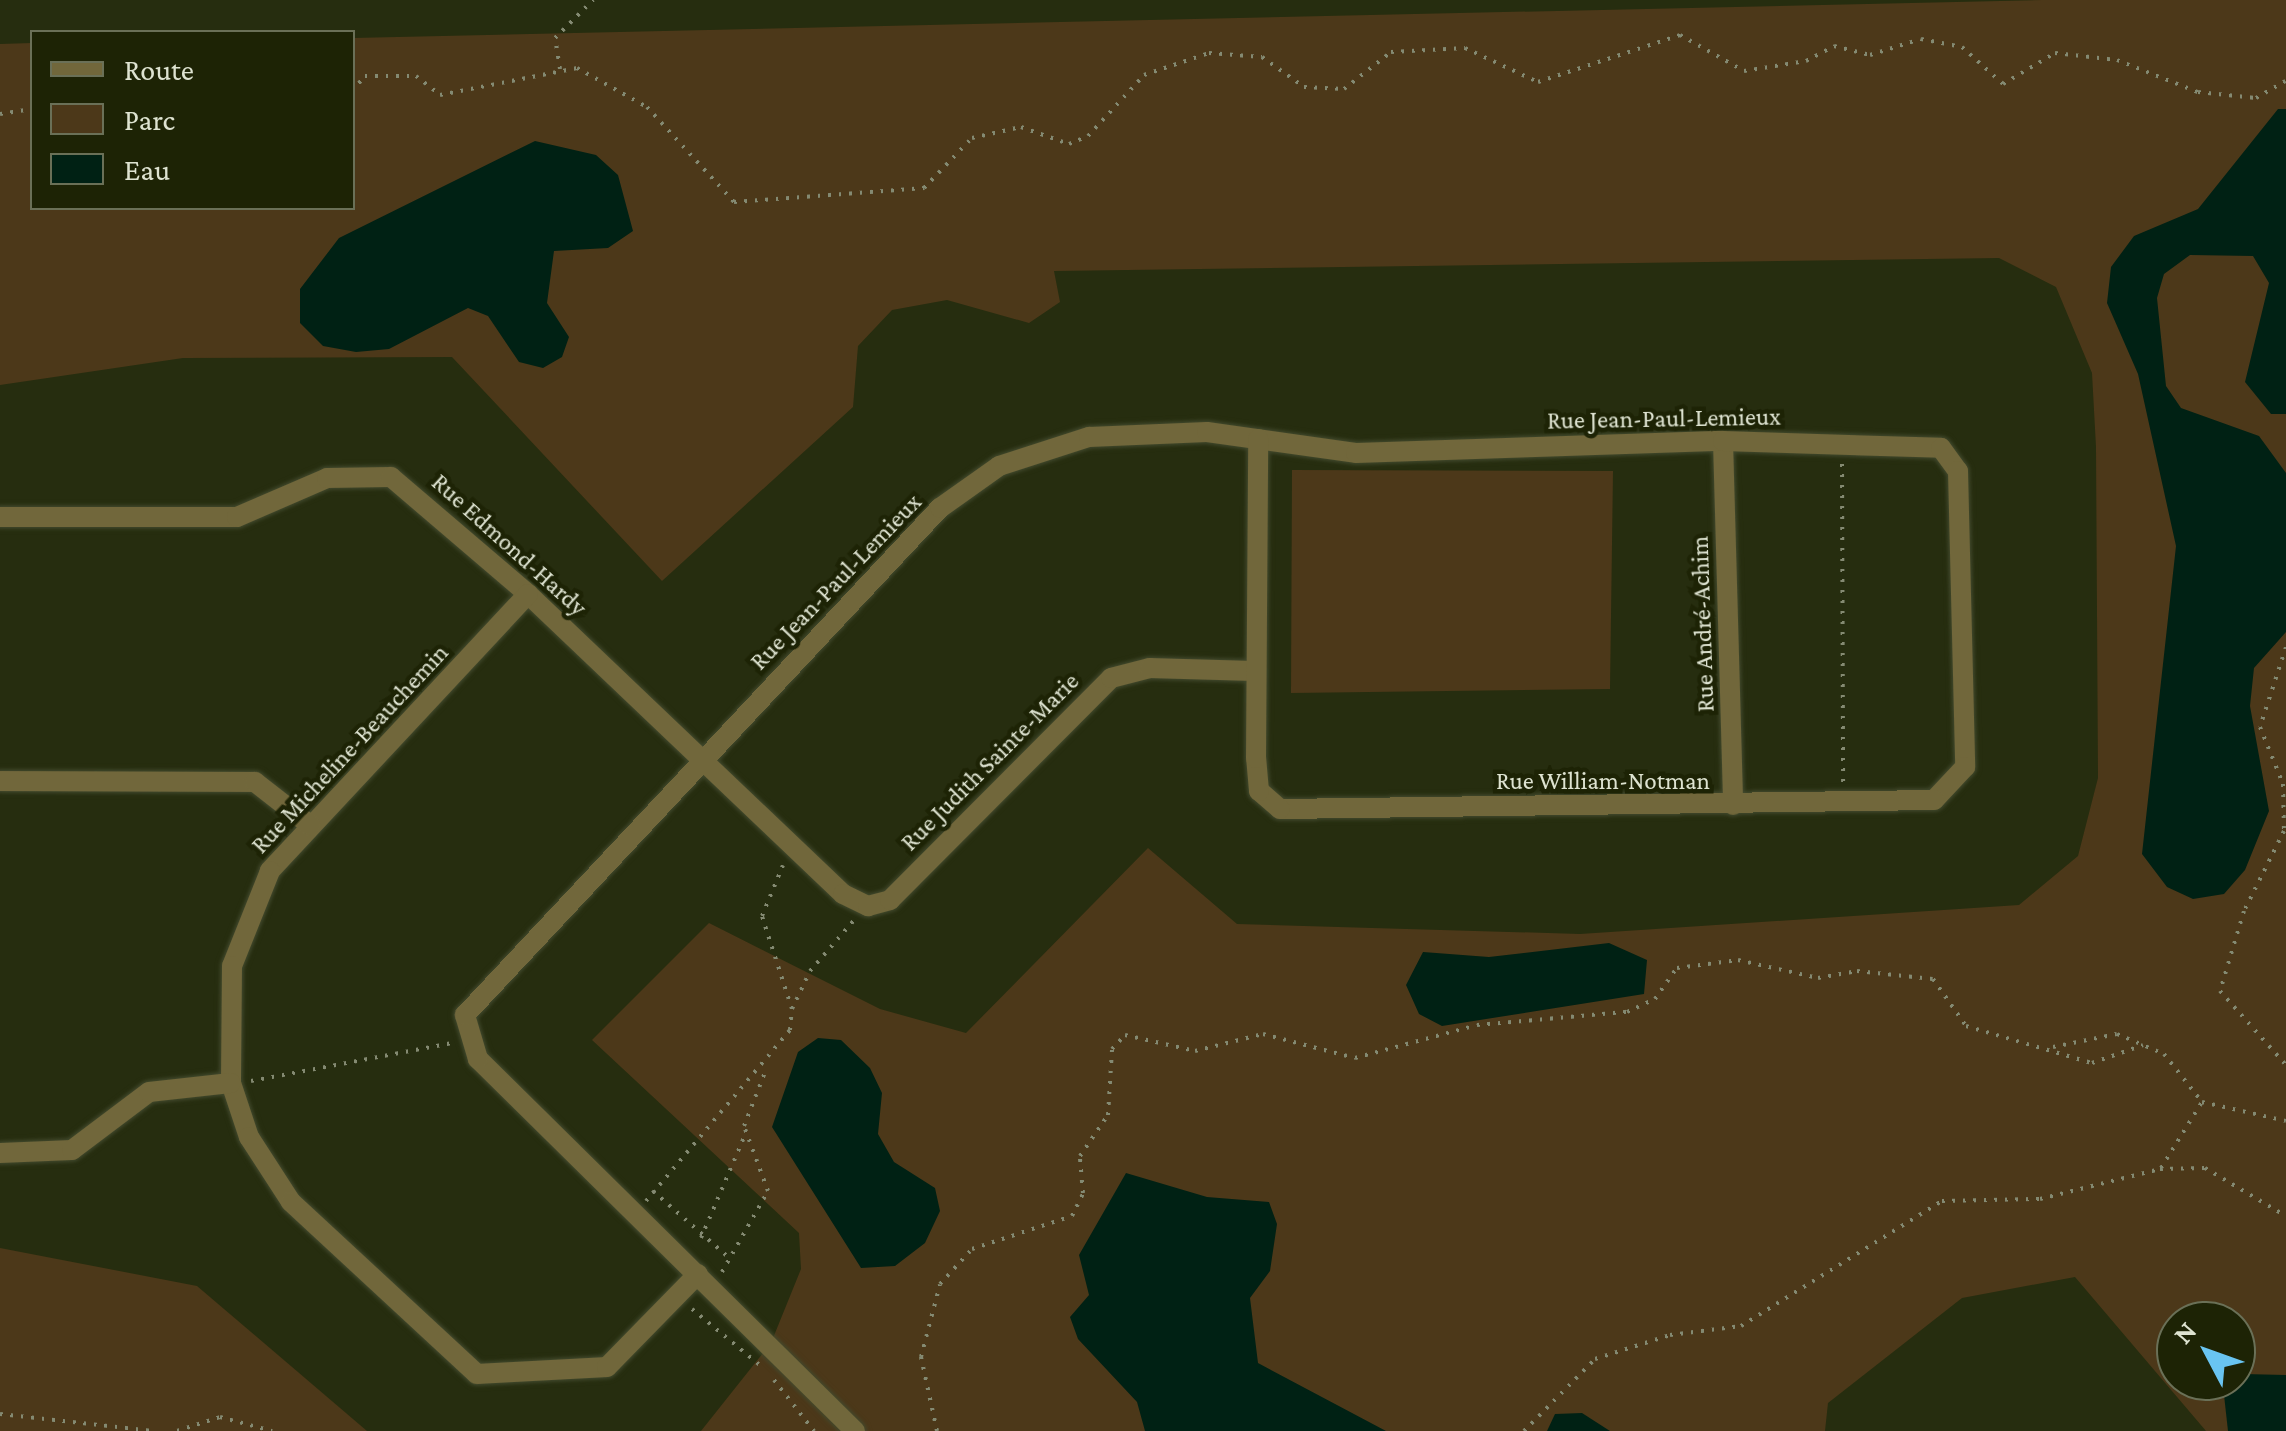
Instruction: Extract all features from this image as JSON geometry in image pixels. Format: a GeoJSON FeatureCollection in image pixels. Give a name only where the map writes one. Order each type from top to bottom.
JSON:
{"type":"FeatureCollection","features":[{"type":"Feature","properties":{"kind":"street","name":"Rue Jean-Paul-Lemieux"},"geometry":{"type":"LineString","coordinates":[[466,1036],[476,994],[940,508],[999,466],[1089,437],[1258,439],[1356,453],[1723,442],[1842,441],[1941,448]]}},
{"type":"Feature","properties":{"kind":"street","name":"Rue William-Notman"},"geometry":{"type":"LineString","coordinates":[[1258,439],[1253,671],[1259,791],[1280,809],[1733,806],[1934,800],[1965,767],[1958,471],[1941,448]]}},
{"type":"Feature","properties":{"kind":"street","name":"Rue André-Achim"},"geometry":{"type":"LineString","coordinates":[[1723,442],[1733,806]]}},
{"type":"Feature","properties":{"kind":"street","name":"Rue Edmond-Hardy"},"geometry":{"type":"LineString","coordinates":[[0,517],[237,516],[326,478],[374,473],[421,496],[794,849],[859,904]]}},
{"type":"Feature","properties":{"kind":"street","name":"Rue Micheline-Beauchemin"},"geometry":{"type":"LineString","coordinates":[[528,594],[270,870],[232,966],[231,1083],[255,1150],[291,1202],[477,1374],[608,1367],[698,1274]]}},
{"type":"Feature","properties":{"kind":"street","name":"Rue Judith Sainte-Marie"},"geometry":{"type":"LineString","coordinates":[[859,904],[890,900],[1111,678],[1150,668],[1253,671]]}},
{"type":"Feature","properties":{"kind":"street"},"geometry":{"type":"LineString","coordinates":[[0,781],[255,782],[310,826]]}},
{"type":"Feature","properties":{"kind":"street"},"geometry":{"type":"LineString","coordinates":[[466,1036],[478,1059],[639,1211],[855,1431]]}},
{"type":"Feature","properties":{"kind":"street"},"geometry":{"type":"LineString","coordinates":[[0,1153],[72,1150],[148,1092],[231,1083]]}},
{"type":"Feature","properties":{"kind":"path"},"geometry":{"type":"LineString","coordinates":[[560,71],[555,38],[593,0]]}},
{"type":"Feature","properties":{"kind":"path"},"geometry":{"type":"LineString","coordinates":[[355,87],[365,76],[416,76],[440,95],[578,68],[646,107],[734,202],[924,188],[972,138],[1021,127],[1069,144],[1088,136],[1144,75],[1209,53],[1262,57],[1304,87],[1344,89],[1390,52],[1464,48],[1538,82],[1680,35],[1744,71],[1806,61],[1834,46],[1870,56],[1921,38],[1962,48],[2003,84],[2055,53],[2116,60],[2198,92],[2256,98],[2286,81]]}},
{"type":"Feature","properties":{"kind":"path"},"geometry":{"type":"LineString","coordinates":[[0,114],[30,109]]}},
{"type":"Feature","properties":{"kind":"path"},"geometry":{"type":"LineString","coordinates":[[1842,441],[1845,803]]}},
{"type":"Feature","properties":{"kind":"path"},"geometry":{"type":"LineString","coordinates":[[2286,647],[2260,727],[2284,784],[2284,831],[2244,911],[2220,991],[2286,1065]]}},
{"type":"Feature","properties":{"kind":"path"},"geometry":{"type":"LineString","coordinates":[[792,1009],[762,904],[794,849]]}},
{"type":"Feature","properties":{"kind":"path"},"geometry":{"type":"LineString","coordinates":[[700,1238],[745,1135],[792,1009],[859,904]]}},
{"type":"Feature","properties":{"kind":"path"},"geometry":{"type":"LineString","coordinates":[[936,1431],[921,1357],[940,1284],[972,1249],[1072,1216],[1083,1193],[1080,1156],[1108,1114],[1112,1049],[1125,1035],[1195,1051],[1242,1035],[1284,1036],[1355,1058],[1477,1025],[1627,1012],[1655,999],[1678,968],[1738,960],[1818,978],[1857,971],[1933,979],[1966,1026],[2092,1063],[2143,1046]]}},
{"type":"Feature","properties":{"kind":"path"},"geometry":{"type":"LineString","coordinates":[[2050,1048],[2104,1030],[2164,1054],[2202,1102],[2286,1121]]}},
{"type":"Feature","properties":{"kind":"path"},"geometry":{"type":"LineString","coordinates":[[231,1083],[466,1036]]}},
{"type":"Feature","properties":{"kind":"path"},"geometry":{"type":"LineString","coordinates":[[639,1211],[767,1068]]}},
{"type":"Feature","properties":{"kind":"path"},"geometry":{"type":"LineString","coordinates":[[2160,1169],[2202,1102]]}},
{"type":"Feature","properties":{"kind":"path"},"geometry":{"type":"LineString","coordinates":[[722,1273],[729,1257],[756,1224],[769,1185],[745,1135]]}},
{"type":"Feature","properties":{"kind":"path"},"geometry":{"type":"LineString","coordinates":[[1524,1431],[1595,1359],[1670,1334],[1742,1326],[1929,1206],[2054,1197],[2160,1169],[2205,1168],[2286,1216]]}},
{"type":"Feature","properties":{"kind":"path"},"geometry":{"type":"LineString","coordinates":[[653,1191],[700,1238],[729,1257]]}},
{"type":"Feature","properties":{"kind":"path"},"geometry":{"type":"LineString","coordinates":[[690,1304],[736,1354],[768,1372],[814,1431]]}},
{"type":"Feature","properties":{"kind":"path"},"geometry":{"type":"LineString","coordinates":[[0,1414],[154,1431]]}},
{"type":"Feature","properties":{"kind":"path"},"geometry":{"type":"LineString","coordinates":[[177,1431],[220,1416],[272,1431]]}},
{"type":"Feature","properties":{"kind":"green space"},"geometry":{"type":"Polygon","coordinates":[[[2042,0],[2286,0],[2286,1431],[2206,1431],[2180,1401],[2256,1401],[2256,1301],[2156,1301],[2156,1372],[2075,1277],[1962,1298],[1828,1403],[1825,1431],[701,1431],[771,1343],[801,1269],[799,1233],[592,1040],[709,923],[880,1009],[966,1033],[1148,848],[1237,924],[1580,934],[2019,905],[2078,856],[2098,778],[2096,447],[2092,373],[2056,287],[1999,258],[1054,271],[1060,302],[1029,323],[947,300],[892,310],[858,346],[853,407],[662,581],[452,357],[183,358],[0,385],[0,44],[30,43],[30,210],[355,210],[355,38],[2042,0]]]}},
{"type":"Feature","properties":{"kind":"green space"},"geometry":{"type":"Polygon","coordinates":[[[1292,470],[1613,471],[1610,689],[1291,693],[1292,470]]]}},
{"type":"Feature","properties":{"kind":"green space"},"geometry":{"type":"Polygon","coordinates":[[[0,1248],[197,1286],[367,1431],[0,1431],[0,1248]]]}},
{"type":"Feature","properties":{"kind":"water"},"geometry":{"type":"Polygon","coordinates":[[[2278,109],[2286,109],[2286,414],[2271,414],[2245,382],[2269,283],[2253,256],[2190,255],[2164,274],[2157,298],[2166,386],[2181,408],[2259,436],[2286,473],[2286,632],[2254,668],[2250,706],[2269,811],[2245,870],[2224,894],[2193,899],[2167,887],[2142,854],[2176,546],[2138,374],[2107,303],[2111,267],[2134,236],[2198,209],[2278,109]]]}},
{"type":"Feature","properties":{"kind":"water"},"geometry":{"type":"Polygon","coordinates":[[[535,141],[596,155],[618,175],[633,231],[608,248],[554,251],[547,303],[569,337],[562,357],[543,368],[519,362],[488,316],[468,308],[389,349],[356,352],[323,346],[300,323],[300,289],[339,238],[535,141]]]}},
{"type":"Feature","properties":{"kind":"water"},"geometry":{"type":"Polygon","coordinates":[[[1609,943],[1647,960],[1644,994],[1442,1026],[1419,1014],[1406,985],[1423,952],[1489,957],[1609,943]]]}},
{"type":"Feature","properties":{"kind":"water"},"geometry":{"type":"Polygon","coordinates":[[[818,1038],[841,1040],[870,1068],[882,1093],[878,1134],[894,1162],[935,1188],[940,1211],[925,1243],[895,1266],[861,1268],[772,1127],[798,1052],[818,1038]]]}},
{"type":"Feature","properties":{"kind":"water"},"geometry":{"type":"Polygon","coordinates":[[[1126,1173],[1207,1197],[1269,1202],[1277,1224],[1270,1271],[1250,1298],[1258,1363],[1386,1431],[1145,1431],[1137,1402],[1078,1339],[1070,1317],[1089,1295],[1079,1255],[1126,1173]]]}},
{"type":"Feature","properties":{"kind":"water"},"geometry":{"type":"Polygon","coordinates":[[[2256,1374],[2286,1375],[2286,1431],[2228,1431],[2225,1401],[2256,1401],[2256,1374]]]}},
{"type":"Feature","properties":{"kind":"water"},"geometry":{"type":"Polygon","coordinates":[[[1582,1413],[1610,1431],[1547,1431],[1555,1414],[1582,1413]]]}}]}
